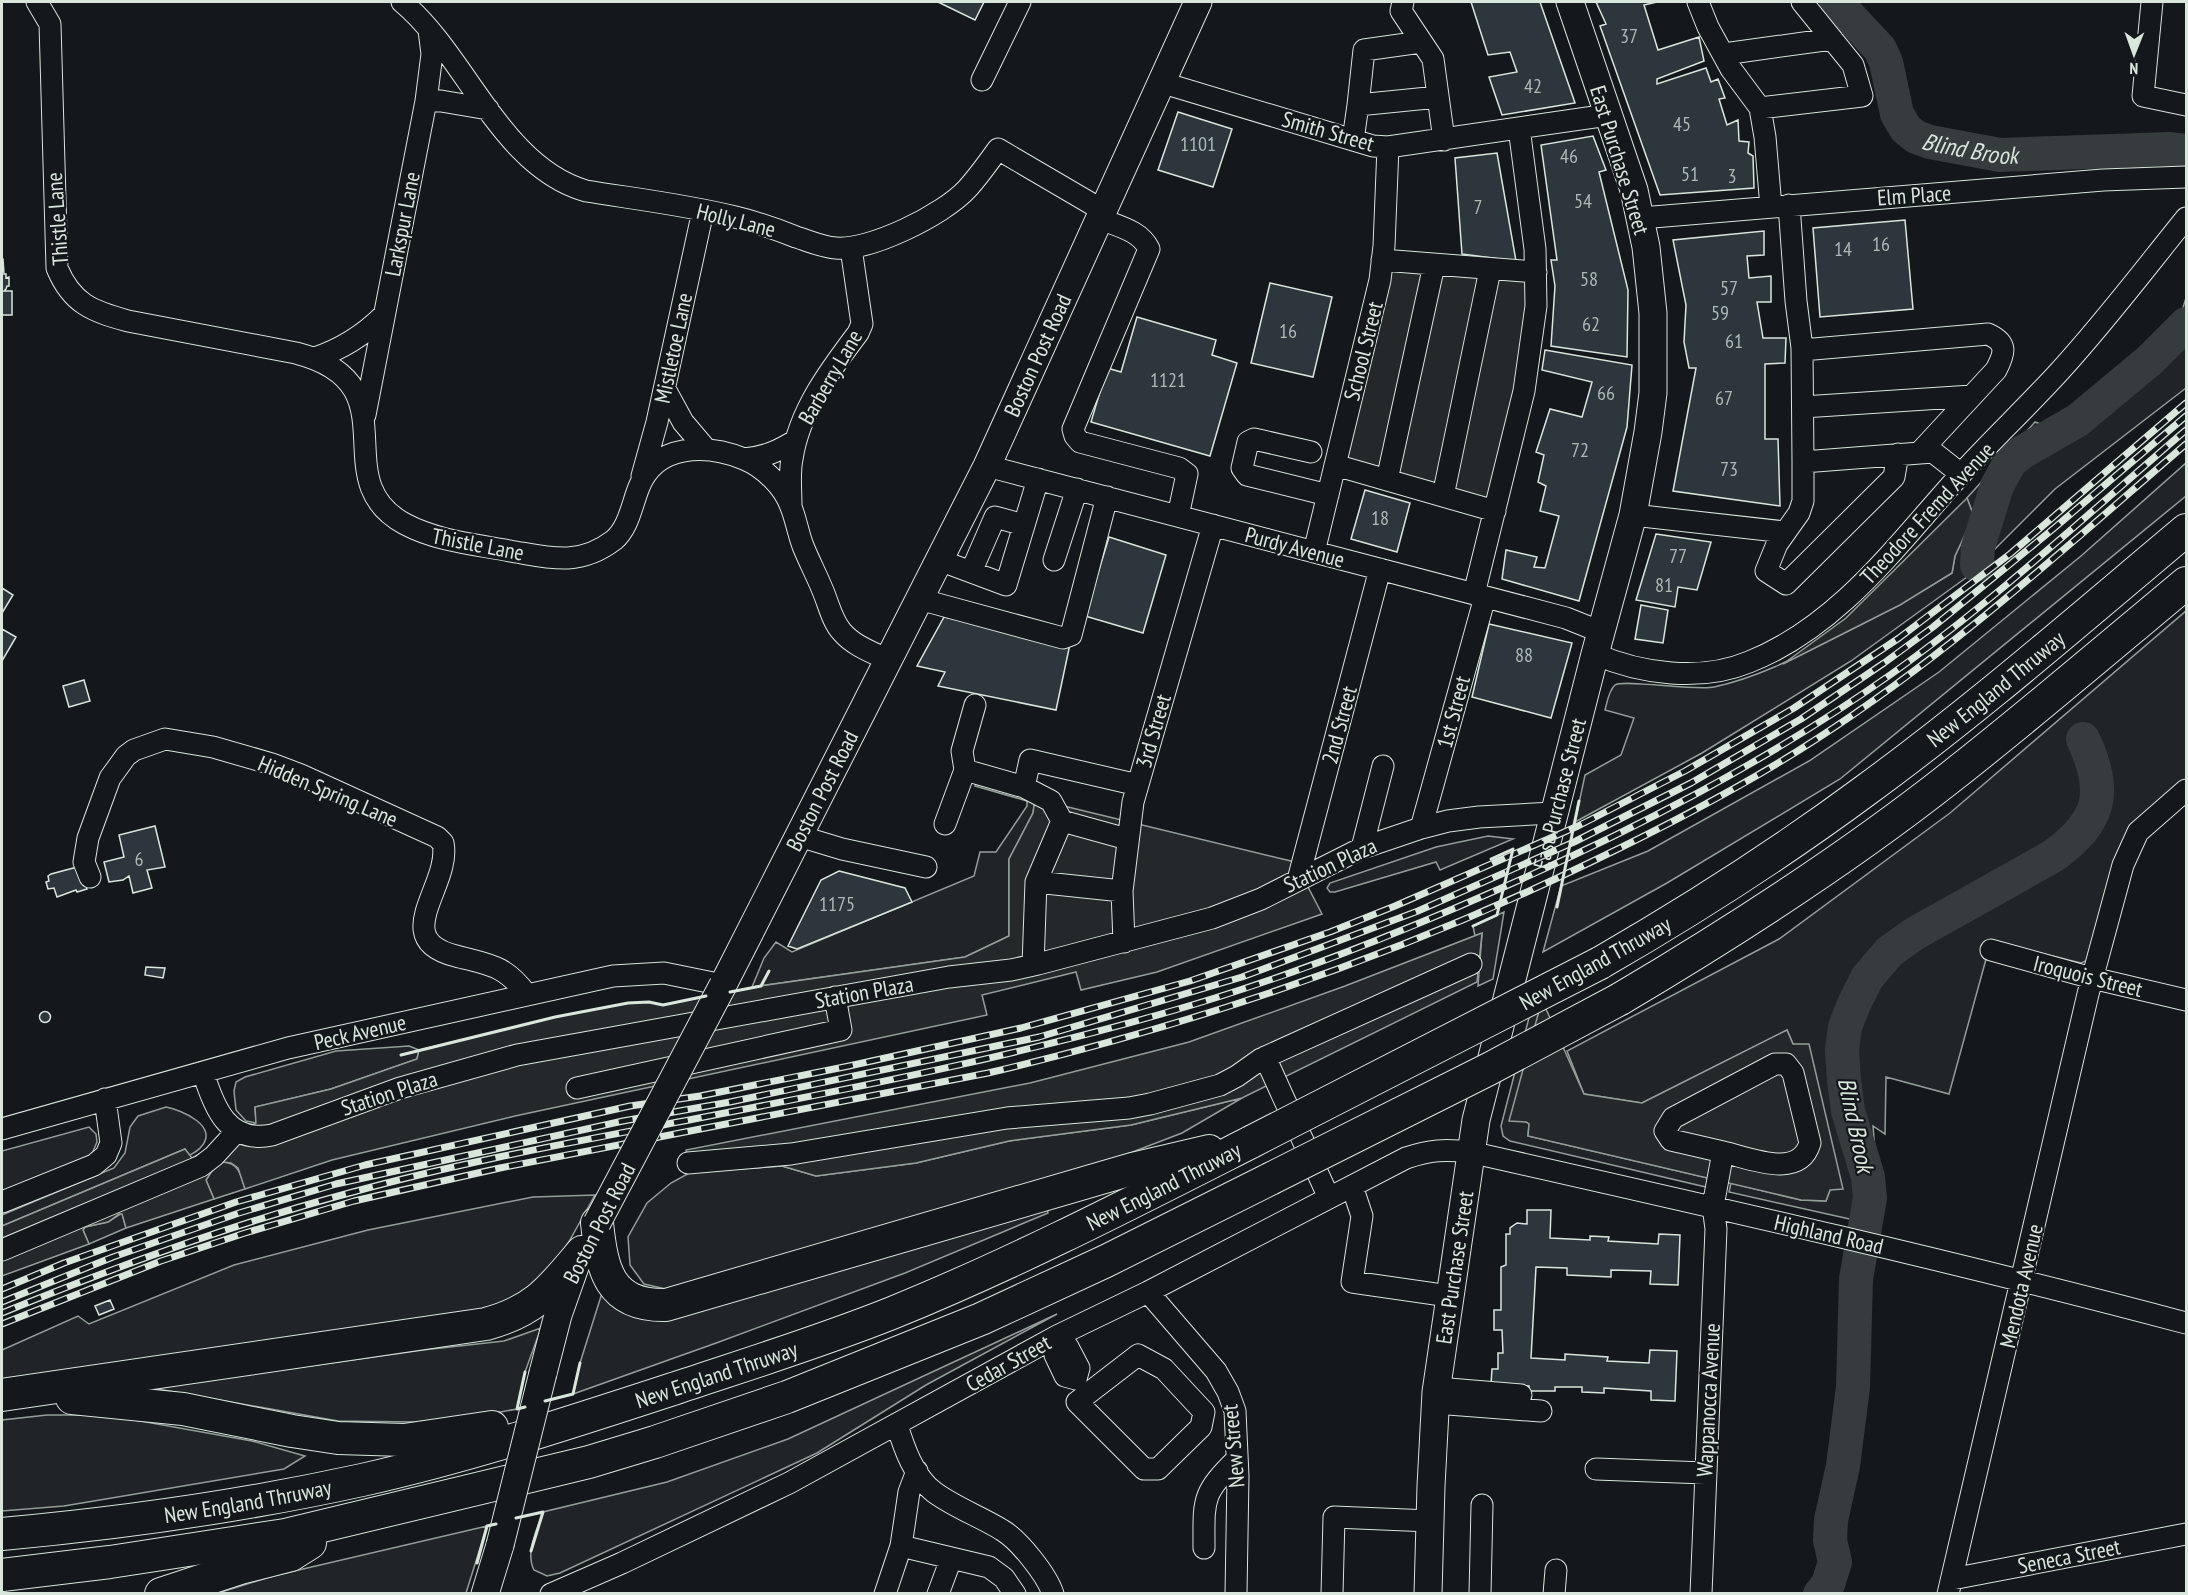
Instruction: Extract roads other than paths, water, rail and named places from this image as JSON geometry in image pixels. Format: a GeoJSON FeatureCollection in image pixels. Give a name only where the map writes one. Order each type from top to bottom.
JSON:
{"type":"FeatureCollection","features":[{"type":"Feature","properties":{"kind":"highway","name":"New England Thruway"},"geometry":{"type":"LineString","coordinates":[[2,1534],[162,1516],[281,1497],[408,1469],[582,1419],[831,1337],[1023,1255],[1251,1142],[1600,963],[1753,870],[1867,789],[1978,702],[2187,530]]}},
{"type":"Feature","properties":{"kind":"highway","name":"New England Thruway"},"geometry":{"type":"LineString","coordinates":[[2,1575],[180,1552],[285,1535],[589,1462],[787,1397],[981,1319],[1106,1261],[1270,1179],[1489,1069],[1620,999],[1781,900],[1895,819],[1951,777],[2187,583]]}},
{"type":"Feature","properties":{"kind":"highway"},"geometry":{"type":"LineString","coordinates":[[597,1223],[602,1260],[611,1282],[628,1298],[639,1303],[666,1305],[1132,1169],[1251,1142]]}},
{"type":"Feature","properties":{"kind":"highway"},"geometry":{"type":"LineString","coordinates":[[2,1395],[486,1324],[522,1312],[540,1299],[582,1252]]}},
{"type":"Feature","properties":{"kind":"highway"},"geometry":{"type":"LineString","coordinates":[[2,1405],[68,1398],[147,1404],[183,1408],[316,1435],[383,1440],[582,1419]]}},
{"type":"Feature","properties":{"kind":"highway"},"geometry":{"type":"LineString","coordinates":[[161,1593],[240,1568],[291,1555],[341,1523]]}},
{"type":"Feature","properties":{"kind":"main road","name":"Boston Post Road"},"geometry":{"type":"LineString","coordinates":[[485,1593],[500,1545],[568,1283],[597,1223],[723,985],[987,466],[1197,2]]}},
{"type":"Feature","properties":{"kind":"main road","name":"East Purchase Street"},"geometry":{"type":"LineString","coordinates":[[1428,1593],[1436,1395],[1470,1152],[1484,1083],[1553,813],[1634,515],[1653,393],[1651,280],[1641,218],[1570,2]]}},
{"type":"Feature","properties":{"kind":"street","name":"Thistle Lane"},"geometry":{"type":"LineString","coordinates":[[37,2],[50,24],[57,268],[75,298],[107,315],[128,321],[315,358],[333,367],[347,379],[358,397],[364,419],[369,486],[377,500],[387,512],[402,523],[440,538],[549,557],[567,558],[584,555],[614,539],[623,529],[640,484],[659,460],[672,454],[705,448],[744,459],[760,468],[771,478],[791,505],[796,528],[824,592],[831,615],[840,630],[850,641],[888,660]]}},
{"type":"Feature","properties":{"kind":"street"},"geometry":{"type":"LineString","coordinates":[[50,24],[56,2]]}},
{"type":"Feature","properties":{"kind":"street","name":"Holly Lane"},"geometry":{"type":"LineString","coordinates":[[402,2],[429,29],[488,109],[539,167],[568,186],[754,221],[818,244],[834,248],[851,248],[875,242],[916,224],[951,204],[967,190],[998,149],[1100,214]]}},
{"type":"Feature","properties":{"kind":"street"},"geometry":{"type":"LineString","coordinates":[[982,81],[1020,2]]}},
{"type":"Feature","properties":{"kind":"street"},"geometry":{"type":"LineString","coordinates":[[1403,2],[1401,11],[1433,59],[1444,140]]}},
{"type":"Feature","properties":{"kind":"street"},"geometry":{"type":"LineString","coordinates":[[1698,2],[1708,27],[1760,108],[1780,206],[1802,350],[1803,501],[1799,513],[1777,544],[1766,571],[1786,584],[1894,477],[1898,454]]}},
{"type":"Feature","properties":{"kind":"street"},"geometry":{"type":"LineString","coordinates":[[1760,108],[1862,96],[1853,65],[1802,2]]}},
{"type":"Feature","properties":{"kind":"street"},"geometry":{"type":"LineString","coordinates":[[2152,2],[2143,96],[2187,105]]}},
{"type":"Feature","properties":{"kind":"street","name":"Larkspur Lane"},"geometry":{"type":"LineString","coordinates":[[364,419],[426,101],[432,54],[429,29]]}},
{"type":"Feature","properties":{"kind":"street"},"geometry":{"type":"LineString","coordinates":[[1724,54],[1832,39]]}},
{"type":"Feature","properties":{"kind":"street"},"geometry":{"type":"LineString","coordinates":[[1353,140],[1364,50],[1421,42]]}},
{"type":"Feature","properties":{"kind":"street","name":"Smith Street"},"geometry":{"type":"LineString","coordinates":[[1160,82],[1373,146],[1388,147],[1444,140],[1608,115]]}},
{"type":"Feature","properties":{"kind":"street"},"geometry":{"type":"LineString","coordinates":[[1358,105],[1438,97]]}},
{"type":"Feature","properties":{"kind":"street"},"geometry":{"type":"LineString","coordinates":[[426,101],[453,102],[488,109]]}},
{"type":"Feature","properties":{"kind":"street","name":"1st Street"},"geometry":{"type":"LineString","coordinates":[[1421,828],[1479,595],[1494,511],[1524,391],[1536,306],[1535,249],[1519,128]]}},
{"type":"Feature","properties":{"kind":"street","name":"School Street"},"geometry":{"type":"LineString","coordinates":[[1314,552],[1374,313],[1382,260],[1388,147]]}},
{"type":"Feature","properties":{"kind":"street","name":"Elm Place"},"geometry":{"type":"LineString","coordinates":[[1641,218],[2103,180],[2187,177]]}},
{"type":"Feature","properties":{"kind":"street","name":"Mistletoe Lane"},"geometry":{"type":"LineString","coordinates":[[640,484],[665,389],[703,211]]}},
{"type":"Feature","properties":{"kind":"street"},"geometry":{"type":"LineString","coordinates":[[1100,214],[1144,239],[1149,249],[1073,429],[1074,436],[1080,442],[1179,468],[1186,474],[1186,481],[1178,516]]}},
{"type":"Feature","properties":{"kind":"street","name":"Theodore Fremd Avenue"},"geometry":{"type":"LineString","coordinates":[[1598,643],[1614,662],[1646,670],[1700,673],[1731,668],[1770,652],[1823,618],[1879,567],[1961,474],[2081,348],[2187,218]]}},
{"type":"Feature","properties":{"kind":"street","name":"Barberry Lane"},"geometry":{"type":"LineString","coordinates":[[791,505],[791,461],[796,440],[816,393],[862,324],[851,248]]}},
{"type":"Feature","properties":{"kind":"street"},"geometry":{"type":"LineString","coordinates":[[1382,260],[1536,272]]}},
{"type":"Feature","properties":{"kind":"street"},"geometry":{"type":"LineString","coordinates":[[1387,480],[1434,265]]}},
{"type":"Feature","properties":{"kind":"street"},"geometry":{"type":"LineString","coordinates":[[1443,496],[1491,270]]}},
{"type":"Feature","properties":{"kind":"street"},"geometry":{"type":"LineString","coordinates":[[315,358],[335,351],[354,340],[384,315]]}},
{"type":"Feature","properties":{"kind":"street"},"geometry":{"type":"LineString","coordinates":[[1802,350],[1988,334],[1999,339],[2003,348],[1996,370],[1920,452]]}},
{"type":"Feature","properties":{"kind":"street"},"geometry":{"type":"LineString","coordinates":[[665,389],[683,422],[705,448]]}},
{"type":"Feature","properties":{"kind":"street"},"geometry":{"type":"LineString","coordinates":[[1803,407],[1972,396]]}},
{"type":"Feature","properties":{"kind":"street"},"geometry":{"type":"LineString","coordinates":[[1311,452],[1254,439],[1248,442],[1242,468],[1247,475],[1328,495]]}},
{"type":"Feature","properties":{"kind":"street"},"geometry":{"type":"LineString","coordinates":[[744,459],[761,458],[796,440]]}},
{"type":"Feature","properties":{"kind":"street"},"geometry":{"type":"LineString","coordinates":[[1803,462],[1933,452],[1961,474]]}},
{"type":"Feature","properties":{"kind":"street"},"geometry":{"type":"LineString","coordinates":[[1335,465],[1494,511]]}},
{"type":"Feature","properties":{"kind":"street","name":"Purdy Avenue"},"geometry":{"type":"LineString","coordinates":[[987,466],[1566,618],[1598,643]]}},
{"type":"Feature","properties":{"kind":"street"},"geometry":{"type":"LineString","coordinates":[[939,560],[1006,585],[1038,479]]}},
{"type":"Feature","properties":{"kind":"street"},"geometry":{"type":"LineString","coordinates":[[1054,560],[1077,489]]}},
{"type":"Feature","properties":{"kind":"street"},"geometry":{"type":"LineString","coordinates":[[919,599],[1063,639],[1071,635],[1107,497]]}},
{"type":"Feature","properties":{"kind":"street"},"geometry":{"type":"LineString","coordinates":[[966,508],[1024,525]]}},
{"type":"Feature","properties":{"kind":"street"},"geometry":{"type":"LineString","coordinates":[[1634,515],[1785,532]]}},
{"type":"Feature","properties":{"kind":"street"},"geometry":{"type":"LineString","coordinates":[[971,572],[995,517]]}},
{"type":"Feature","properties":{"kind":"street","name":"3rd Street"},"geometry":{"type":"LineString","coordinates":[[1124,942],[1122,891],[1127,839],[1138,785],[1212,525]]}},
{"type":"Feature","properties":{"kind":"street","name":"2nd Street"},"geometry":{"type":"LineString","coordinates":[[1298,880],[1380,569]]}},
{"type":"Feature","properties":{"kind":"street"},"geometry":{"type":"LineString","coordinates":[[945,824],[965,770],[962,751],[975,705]]}},
{"type":"Feature","properties":{"kind":"street","name":"Hidden Spring Lane"},"geometry":{"type":"LineString","coordinates":[[90,877],[84,862],[88,838],[110,778],[126,756],[134,750],[165,739],[213,747],[301,775],[437,837],[443,843],[445,863],[424,914],[425,937],[435,948],[447,954],[495,966],[516,980],[527,995]]}},
{"type":"Feature","properties":{"kind":"street"},"geometry":{"type":"LineString","coordinates":[[1024,787],[1030,760],[1138,785]]}},
{"type":"Feature","properties":{"kind":"street"},"geometry":{"type":"LineString","coordinates":[[1362,848],[1383,766]]}},
{"type":"Feature","properties":{"kind":"street"},"geometry":{"type":"LineString","coordinates":[[965,770],[1024,787],[1051,801],[1062,821],[1127,839]]}},
{"type":"Feature","properties":{"kind":"street","name":"Mendota Avenue"},"geometry":{"type":"LineString","coordinates":[[1950,1586],[2092,978],[2130,847],[2145,824],[2187,790]]}},
{"type":"Feature","properties":{"kind":"street","name":"Station Plaza"},"geometry":{"type":"LineString","coordinates":[[236,1132],[260,1137],[272,1135],[400,1088],[517,1055],[949,977],[1033,965],[1235,910],[1362,848],[1421,828],[1448,821],[1553,813]]}},
{"type":"Feature","properties":{"kind":"street"},"geometry":{"type":"LineString","coordinates":[[1033,965],[1036,882],[1062,821]]}},
{"type":"Feature","properties":{"kind":"street"},"geometry":{"type":"LineString","coordinates":[[799,836],[842,849],[927,867]]}},
{"type":"Feature","properties":{"kind":"street"},"geometry":{"type":"LineString","coordinates":[[1036,882],[1122,891]]}},
{"type":"Feature","properties":{"kind":"street","name":"Iroquois Street"},"geometry":{"type":"LineString","coordinates":[[1991,950],[2092,978],[2187,999]]}},
{"type":"Feature","properties":{"kind":"street"},"geometry":{"type":"LineString","coordinates":[[688,1163],[791,1154],[1007,1118],[1129,1108],[1150,1104],[1220,1084],[1237,1076],[1265,1057],[1471,964]]}},
{"type":"Feature","properties":{"kind":"street","name":"Peck Avenue"},"geometry":{"type":"LineString","coordinates":[[2,1129],[340,1036],[613,976],[664,973],[723,985]]}},
{"type":"Feature","properties":{"kind":"street"},"geometry":{"type":"LineString","coordinates":[[577,1088],[841,1030],[836,997]]}},
{"type":"Feature","properties":{"kind":"street"},"geometry":{"type":"LineString","coordinates":[[1265,1057],[1329,1198]]}},
{"type":"Feature","properties":{"kind":"street"},"geometry":{"type":"LineString","coordinates":[[1775,1064],[1786,1064],[1793,1073],[1810,1143],[1807,1154],[1795,1162],[1779,1165],[1723,1152],[1671,1140],[1665,1131],[1672,1118],[1775,1064]]}},
{"type":"Feature","properties":{"kind":"street"},"geometry":{"type":"LineString","coordinates":[[2,1250],[201,1166],[214,1156],[236,1132],[209,1093],[203,1072]]}},
{"type":"Feature","properties":{"kind":"street"},"geometry":{"type":"LineString","coordinates":[[2,1202],[94,1165],[106,1155],[111,1143],[105,1099]]}},
{"type":"Feature","properties":{"kind":"street","name":"Cedar Street"},"geometry":{"type":"LineString","coordinates":[[551,1593],[622,1563],[839,1457],[1148,1292],[1406,1158],[1445,1149],[1470,1152]]}},
{"type":"Feature","properties":{"kind":"street","name":"Highland Road"},"geometry":{"type":"LineString","coordinates":[[1470,1152],[1713,1206],[2023,1280],[2187,1323]]}},
{"type":"Feature","properties":{"kind":"street","name":"Wappanocca Avenue"},"geometry":{"type":"LineString","coordinates":[[1701,1593],[1716,1229],[1713,1206],[1723,1152]]}},
{"type":"Feature","properties":{"kind":"street"},"geometry":{"type":"LineString","coordinates":[[1352,1186],[1362,1216],[1352,1282],[1449,1296]]}},
{"type":"Feature","properties":{"kind":"street","name":"New Street"},"geometry":{"type":"LineString","coordinates":[[1148,1292],[1216,1371],[1228,1392],[1234,1411],[1237,1459],[1236,1593]]}},
{"type":"Feature","properties":{"kind":"street"},"geometry":{"type":"LineString","coordinates":[[1057,1342],[1055,1356],[1065,1376],[1083,1385]]}},
{"type":"Feature","properties":{"kind":"street"},"geometry":{"type":"LineString","coordinates":[[1138,1355],[1164,1369],[1204,1412],[1201,1427],[1158,1469],[1144,1469],[1077,1402],[1083,1385],[1138,1355]]}},
{"type":"Feature","properties":{"kind":"street"},"geometry":{"type":"LineString","coordinates":[[1436,1395],[1521,1395]]}},
{"type":"Feature","properties":{"kind":"street"},"geometry":{"type":"LineString","coordinates":[[1436,1395],[1541,1411]]}},
{"type":"Feature","properties":{"kind":"street"},"geometry":{"type":"LineString","coordinates":[[897,1425],[904,1447],[917,1472],[933,1492],[1006,1532],[1030,1557],[1049,1582],[1053,1593]]}},
{"type":"Feature","properties":{"kind":"street"},"geometry":{"type":"LineString","coordinates":[[1204,1548],[1204,1505],[1209,1491],[1219,1476],[1237,1459]]}},
{"type":"Feature","properties":{"kind":"street"},"geometry":{"type":"LineString","coordinates":[[1596,1469],[1705,1473]]}},
{"type":"Feature","properties":{"kind":"street"},"geometry":{"type":"LineString","coordinates":[[885,1593],[901,1546],[909,1492],[917,1472]]}},
{"type":"Feature","properties":{"kind":"street"},"geometry":{"type":"LineString","coordinates":[[1480,1593],[1482,1505]]}},
{"type":"Feature","properties":{"kind":"street"},"geometry":{"type":"LineString","coordinates":[[1332,1593],[1334,1517],[1430,1521]]}},
{"type":"Feature","properties":{"kind":"street","name":"Seneca Street"},"geometry":{"type":"LineString","coordinates":[[1950,1586],[2187,1534]]}},
{"type":"Feature","properties":{"kind":"street"},"geometry":{"type":"LineString","coordinates":[[901,1546],[988,1567],[1004,1578],[1008,1590]]}},
{"type":"Feature","properties":{"kind":"street"},"geometry":{"type":"LineString","coordinates":[[938,1593],[951,1558]]}},
{"type":"Feature","properties":{"kind":"street"},"geometry":{"type":"LineString","coordinates":[[1554,1593],[1556,1570]]}},
{"type":"Feature","properties":{"kind":"waterway","name":"Blind Brook"},"geometry":{"type":"LineString","coordinates":[[1836,2],[1880,49],[1886,62],[1897,114],[1906,129],[1916,137],[1930,142],[2000,155],[2170,149],[2186,151]]}},
{"type":"Feature","properties":{"kind":"waterway","name":"Blind Brook"},"geometry":{"type":"LineString","coordinates":[[1977,565],[1978,547],[1997,486],[2010,462],[2021,453],[2078,420],[2150,360],[2186,324]]}},
{"type":"Feature","properties":{"kind":"waterway","name":"Blind Brook"},"geometry":{"type":"LineString","coordinates":[[1820,1594],[1828,1584],[1835,1562],[1830,1540],[1831,1520],[1843,1466],[1853,1387],[1856,1279],[1870,1198],[1868,1177],[1848,1111],[1842,1050],[1845,1027],[1867,978],[1889,952],[1914,934],[2053,856],[2081,831],[2090,818],[2097,791],[2096,775],[2083,739]]}},
{"type":"Feature","properties":{"kind":"railway"},"geometry":{"type":"LineString","coordinates":[[2,1289],[64,1263],[236,1202],[365,1165],[630,1106],[700,1096],[1021,1028],[1190,981],[1330,932],[1395,906],[1578,826],[1685,771],[1794,708],[1899,638],[2010,554],[2186,403]]}},
{"type":"Feature","properties":{"kind":"railway"},"geometry":{"type":"LineString","coordinates":[[2,1302],[113,1257],[239,1213],[336,1184],[623,1121],[730,1102],[1039,1037],[1242,977],[1418,911],[1574,842],[1691,783],[1801,719],[1933,627],[2186,416]]}},
{"type":"Feature","properties":{"kind":"railway"},"geometry":{"type":"LineString","coordinates":[[2,1313],[176,1247],[308,1204],[480,1161],[875,1083],[996,1057],[1116,1027],[1255,985],[1413,926],[1594,846],[1745,767],[1843,707],[1929,647],[2041,556],[2186,430]]}},
{"type":"Feature","properties":{"kind":"railway"},"geometry":{"type":"LineString","coordinates":[[2,1324],[161,1261],[245,1233],[354,1201],[500,1168],[988,1073],[1066,1054],[1220,1009],[1371,957],[1518,896],[1591,862],[1705,804],[1788,757],[1864,707],[1960,636],[2186,444]]}}]}
